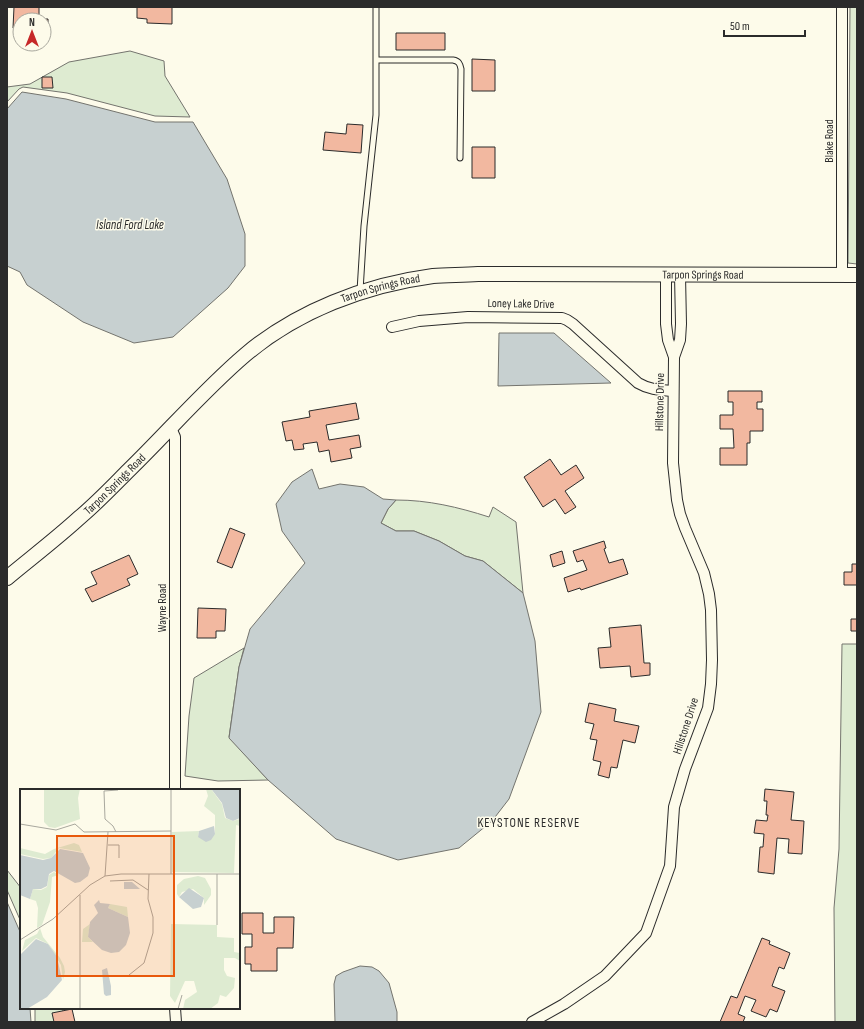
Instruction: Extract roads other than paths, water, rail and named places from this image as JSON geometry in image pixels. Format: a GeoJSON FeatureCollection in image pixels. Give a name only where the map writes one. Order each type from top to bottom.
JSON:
{"type":"FeatureCollection","features":[{"type":"Feature","properties":{"kind":"main road","name":"Tarpon Springs Road"},"geometry":{"type":"LineString","coordinates":[[7,578],[80,518],[130,470],[228,370],[246,354],[269,337],[294,322],[335,302],[360,292],[384,285],[434,276],[478,274],[857,275]]}},
{"type":"Feature","properties":{"kind":"street","name":"Blake Road"},"geometry":{"type":"LineString","coordinates":[[842,7],[842,275]]}},
{"type":"Feature","properties":{"kind":"street","name":"Hillstone Drive"},"geometry":{"type":"LineString","coordinates":[[666,275],[666,324],[668,340],[674,357]]}},
{"type":"Feature","properties":{"kind":"street","name":"Hillstone Drive"},"geometry":{"type":"LineString","coordinates":[[532,1022],[564,1004],[605,976],[646,933],[670,866],[674,807],[685,769],[708,708],[712,660],[711,610],[709,594],[704,573],[680,514],[674,481],[673,391],[674,357],[680,340],[682,324],[680,275]]}},
{"type":"Feature","properties":{"kind":"street","name":"Loney Lake Drive"},"geometry":{"type":"LineString","coordinates":[[392,327],[419,321],[468,317],[562,318],[573,324],[638,383],[650,389],[673,391]]}},
{"type":"Feature","properties":{"kind":"street"},"geometry":{"type":"LineString","coordinates":[[666,324],[682,324]]}},
{"type":"Feature","properties":{"kind":"street","name":"Wayne Road"},"geometry":{"type":"LineString","coordinates":[[171,428],[176,437],[175,789]]}},
{"type":"Feature","properties":{"kind":"street"},"geometry":{"type":"LineString","coordinates":[[175,1009],[176,1022]]}},
{"type":"Feature","properties":{"kind":"lane"},"geometry":{"type":"LineString","coordinates":[[360,292],[364,226],[376,115],[376,7]]}},
{"type":"Feature","properties":{"kind":"lane"},"geometry":{"type":"LineString","coordinates":[[376,60],[456,60],[459,63],[461,69],[460,158]]}},
{"type":"Feature","properties":{"kind":"water","name":"Island Ford Lake"},"geometry":{"type":"Polygon","coordinates":[[[22,92],[66,99],[155,122],[193,122],[227,179],[245,234],[245,266],[228,288],[173,337],[134,343],[83,322],[27,285],[20,272],[7,266],[7,109],[22,92]]]}},
{"type":"Feature","properties":{"kind":"water"},"geometry":{"type":"Polygon","coordinates":[[[499,333],[554,333],[611,383],[498,386],[499,333]]]}},
{"type":"Feature","properties":{"kind":"water"},"geometry":{"type":"Polygon","coordinates":[[[312,469],[319,489],[340,484],[364,487],[383,499],[396,500],[388,509],[381,523],[396,531],[414,531],[439,541],[465,556],[483,561],[523,593],[535,641],[541,712],[509,799],[492,821],[459,848],[398,860],[336,839],[268,780],[229,738],[239,667],[250,629],[305,563],[282,531],[276,504],[292,482],[312,469]]]}},
{"type":"Feature","properties":{"kind":"water"},"geometry":{"type":"Polygon","coordinates":[[[7,902],[20,932],[20,1009],[30,1009],[31,1022],[7,1022],[7,902]]]}},
{"type":"Feature","properties":{"kind":"water"},"geometry":{"type":"Polygon","coordinates":[[[360,966],[372,967],[379,971],[389,983],[397,1012],[397,1022],[335,1022],[334,984],[336,976],[360,966]]]}},
{"type":"Feature","properties":{"kind":"district","name":"KEYSTONE RESERVE"},"geometry":{"type":"Point","coordinates":[529,823]}}]}
